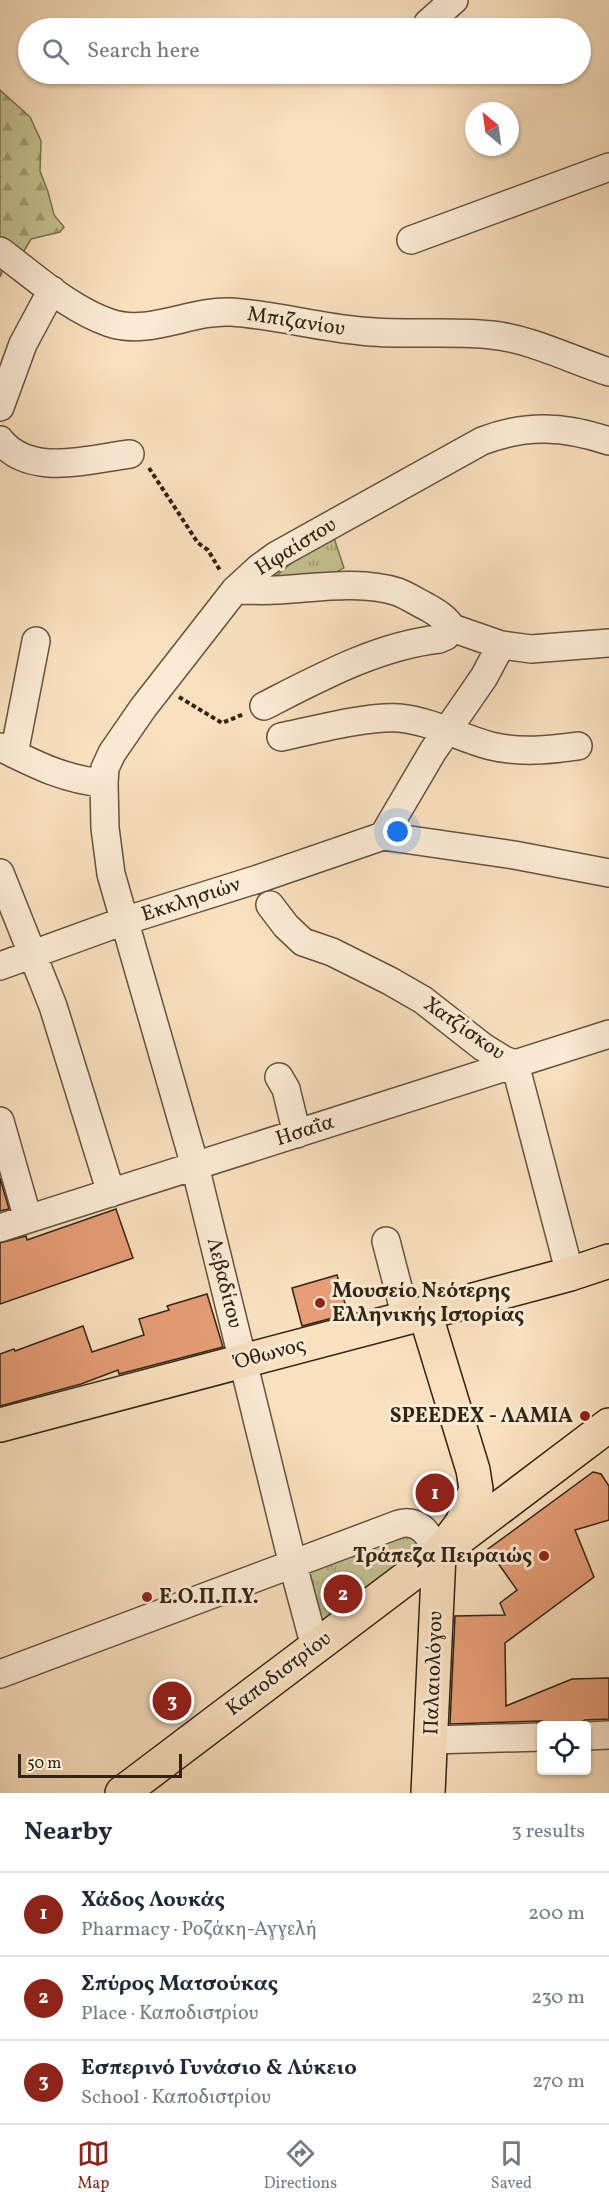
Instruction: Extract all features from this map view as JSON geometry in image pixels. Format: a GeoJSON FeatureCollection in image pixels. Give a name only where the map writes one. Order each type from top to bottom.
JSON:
{"type":"FeatureCollection","features":[{"type":"Feature","properties":{"kind":"main road","name":"Όθωνος"},"geometry":{"type":"LineString","coordinates":[[0,1425],[570,1274],[606,1256]]}},
{"type":"Feature","properties":{"kind":"main road"},"geometry":{"type":"LineString","coordinates":[[416,1316],[473,1470],[489,1497],[609,1426]]}},
{"type":"Feature","properties":{"kind":"main road","name":"Καποδιστρίου"},"geometry":{"type":"LineString","coordinates":[[122,1793],[439,1554],[462,1523],[489,1497]]}},
{"type":"Feature","properties":{"kind":"main road","name":"Παλαιολόγου"},"geometry":{"type":"LineString","coordinates":[[429,1793],[439,1554]]}},
{"type":"Feature","properties":{"kind":"street"},"geometry":{"type":"LineString","coordinates":[[434,18],[454,0]]}},
{"type":"Feature","properties":{"kind":"street"},"geometry":{"type":"LineString","coordinates":[[411,240],[609,167]]}},
{"type":"Feature","properties":{"kind":"street","name":"Μπιζανίου"},"geometry":{"type":"LineString","coordinates":[[0,251],[52,290],[88,313],[120,325],[149,325],[228,312],[277,317],[365,332],[494,335],[520,341],[609,372]]}},
{"type":"Feature","properties":{"kind":"street"},"geometry":{"type":"LineString","coordinates":[[0,407],[23,344],[52,290]]}},
{"type":"Feature","properties":{"kind":"street","name":"Ηφαίστου"},"geometry":{"type":"LineString","coordinates":[[124,921],[108,856],[105,768],[112,753],[232,594],[276,555],[482,441],[503,433],[531,428],[568,431],[609,441]]}},
{"type":"Feature","properties":{"kind":"street"},"geometry":{"type":"LineString","coordinates":[[2,442],[23,456],[45,464],[67,464],[130,454]]}},
{"type":"Feature","properties":{"kind":"street"},"geometry":{"type":"LineString","coordinates":[[232,594],[338,586],[386,589],[427,607],[449,622],[452,628],[501,645],[531,649],[609,643]]}},
{"type":"Feature","properties":{"kind":"street"},"geometry":{"type":"LineString","coordinates":[[264,706],[317,679],[386,651],[439,639],[446,636],[452,628]]}},
{"type":"Feature","properties":{"kind":"street"},"geometry":{"type":"LineString","coordinates":[[36,641],[7,750],[48,771],[104,783]]}},
{"type":"Feature","properties":{"kind":"street"},"geometry":{"type":"LineString","coordinates":[[501,645],[484,677],[433,751],[383,836],[514,855],[609,873]]}},
{"type":"Feature","properties":{"kind":"street"},"geometry":{"type":"LineString","coordinates":[[281,736],[352,723],[397,718],[447,730],[504,749],[535,751],[578,746]]}},
{"type":"Feature","properties":{"kind":"street","name":"Εκκλησιών"},"geometry":{"type":"LineString","coordinates":[[0,966],[124,921],[258,879],[383,836]]}},
{"type":"Feature","properties":{"kind":"street"},"geometry":{"type":"LineString","coordinates":[[0,873],[53,1006],[111,1193]]}},
{"type":"Feature","properties":{"kind":"street","name":"Χατζίσκου"},"geometry":{"type":"LineString","coordinates":[[270,905],[286,926],[303,942],[349,960],[423,1000],[483,1047],[515,1064],[570,1274]]}},
{"type":"Feature","properties":{"kind":"street","name":"Λεβαδίτου"},"geometry":{"type":"LineString","coordinates":[[124,921],[195,1166],[315,1647]]}},
{"type":"Feature","properties":{"kind":"street","name":"Ησαΐα"},"geometry":{"type":"LineString","coordinates":[[0,1228],[609,1034]]}},
{"type":"Feature","properties":{"kind":"street"},"geometry":{"type":"LineString","coordinates":[[279,1077],[286,1089],[297,1134]]}},
{"type":"Feature","properties":{"kind":"street"},"geometry":{"type":"LineString","coordinates":[[0,1121],[28,1219]]}},
{"type":"Feature","properties":{"kind":"street"},"geometry":{"type":"LineString","coordinates":[[386,1241],[416,1316]]}},
{"type":"Feature","properties":{"kind":"street"},"geometry":{"type":"LineString","coordinates":[[0,1674],[406,1522],[415,1523],[423,1528],[439,1554]]}},
{"type":"Feature","properties":{"kind":"street"},"geometry":{"type":"LineString","coordinates":[[591,1736],[609,1735]]}},
{"type":"Feature","properties":{"kind":"street"},"geometry":{"type":"LineString","coordinates":[[431,1740],[537,1737]]}},
{"type":"Feature","properties":{"kind":"path"},"geometry":{"type":"LineString","coordinates":[[130,454],[146,465],[198,543],[208,550],[232,594]]}},
{"type":"Feature","properties":{"kind":"path"},"geometry":{"type":"LineString","coordinates":[[161,686],[222,723]]}},
{"type":"Feature","properties":{"kind":"green space"},"geometry":{"type":"Polygon","coordinates":[[[0,90],[30,117],[41,141],[40,171],[54,215],[64,227],[60,232],[31,239],[14,268],[3,270],[0,277],[0,90]]]}},
{"type":"Feature","properties":{"kind":"green space"},"geometry":{"type":"Polygon","coordinates":[[[334,538],[344,568],[323,579],[262,588],[302,554],[334,538]]]}},
{"type":"Feature","properties":{"kind":"green space"},"geometry":{"type":"Polygon","coordinates":[[[401,1528],[421,1536],[421,1551],[322,1624],[305,1568],[401,1528]]]}},
{"type":"Feature","properties":{"kind":"building"},"geometry":{"type":"Polygon","coordinates":[[[0,1178],[9,1209],[0,1211],[0,1178]]]}},
{"type":"Feature","properties":{"kind":"building"},"geometry":{"type":"Polygon","coordinates":[[[116,1209],[133,1258],[0,1304],[0,1243],[26,1236],[27,1240],[116,1209]]]}},
{"type":"Feature","properties":{"kind":"building","name":"Μουσείο Νεότερης Ελληνικής Ιστορίας"},"geometry":{"type":"Polygon","coordinates":[[[337,1275],[348,1314],[302,1326],[292,1288],[337,1275]]]}},
{"type":"Feature","properties":{"kind":"building"},"geometry":{"type":"Polygon","coordinates":[[[207,1294],[223,1347],[119,1374],[118,1370],[81,1384],[0,1406],[0,1354],[14,1349],[15,1351],[83,1326],[92,1352],[144,1335],[139,1319],[169,1310],[167,1306],[207,1294]]]}},
{"type":"Feature","properties":{"kind":"building"},"geometry":{"type":"Polygon","coordinates":[[[593,1472],[601,1474],[609,1486],[609,1520],[575,1530],[594,1577],[505,1643],[506,1706],[572,1679],[609,1678],[609,1719],[450,1724],[455,1616],[505,1615],[500,1603],[517,1590],[488,1549],[593,1472]]]}},
{"type":"Feature","properties":{"kind":"place","name":"Μουσείο Νεότερης Ελληνικής Ιστορίας"},"geometry":{"type":"Point","coordinates":[320,1303]}},
{"type":"Feature","properties":{"kind":"place","name":"SPEEDEX - ΛΑΜΙΑ"},"geometry":{"type":"Point","coordinates":[585,1416]}},
{"type":"Feature","properties":{"kind":"place","name":"Χάδος Λουκάς"},"geometry":{"type":"Point","coordinates":[435,1493]}},
{"type":"Feature","properties":{"kind":"place","name":"Τράπεζα Πειραιώς"},"geometry":{"type":"Point","coordinates":[544,1556]}},
{"type":"Feature","properties":{"kind":"place","name":"Σπύρος Ματσούκας"},"geometry":{"type":"Point","coordinates":[343,1594]}},
{"type":"Feature","properties":{"kind":"place","name":"Ε.Ο.Π.Π.Υ."},"geometry":{"type":"Point","coordinates":[147,1597]}},
{"type":"Feature","properties":{"kind":"place","name":"Εσπερινό Γυνάσιο & Λύκειο"},"geometry":{"type":"Point","coordinates":[172,1701]}}]}
